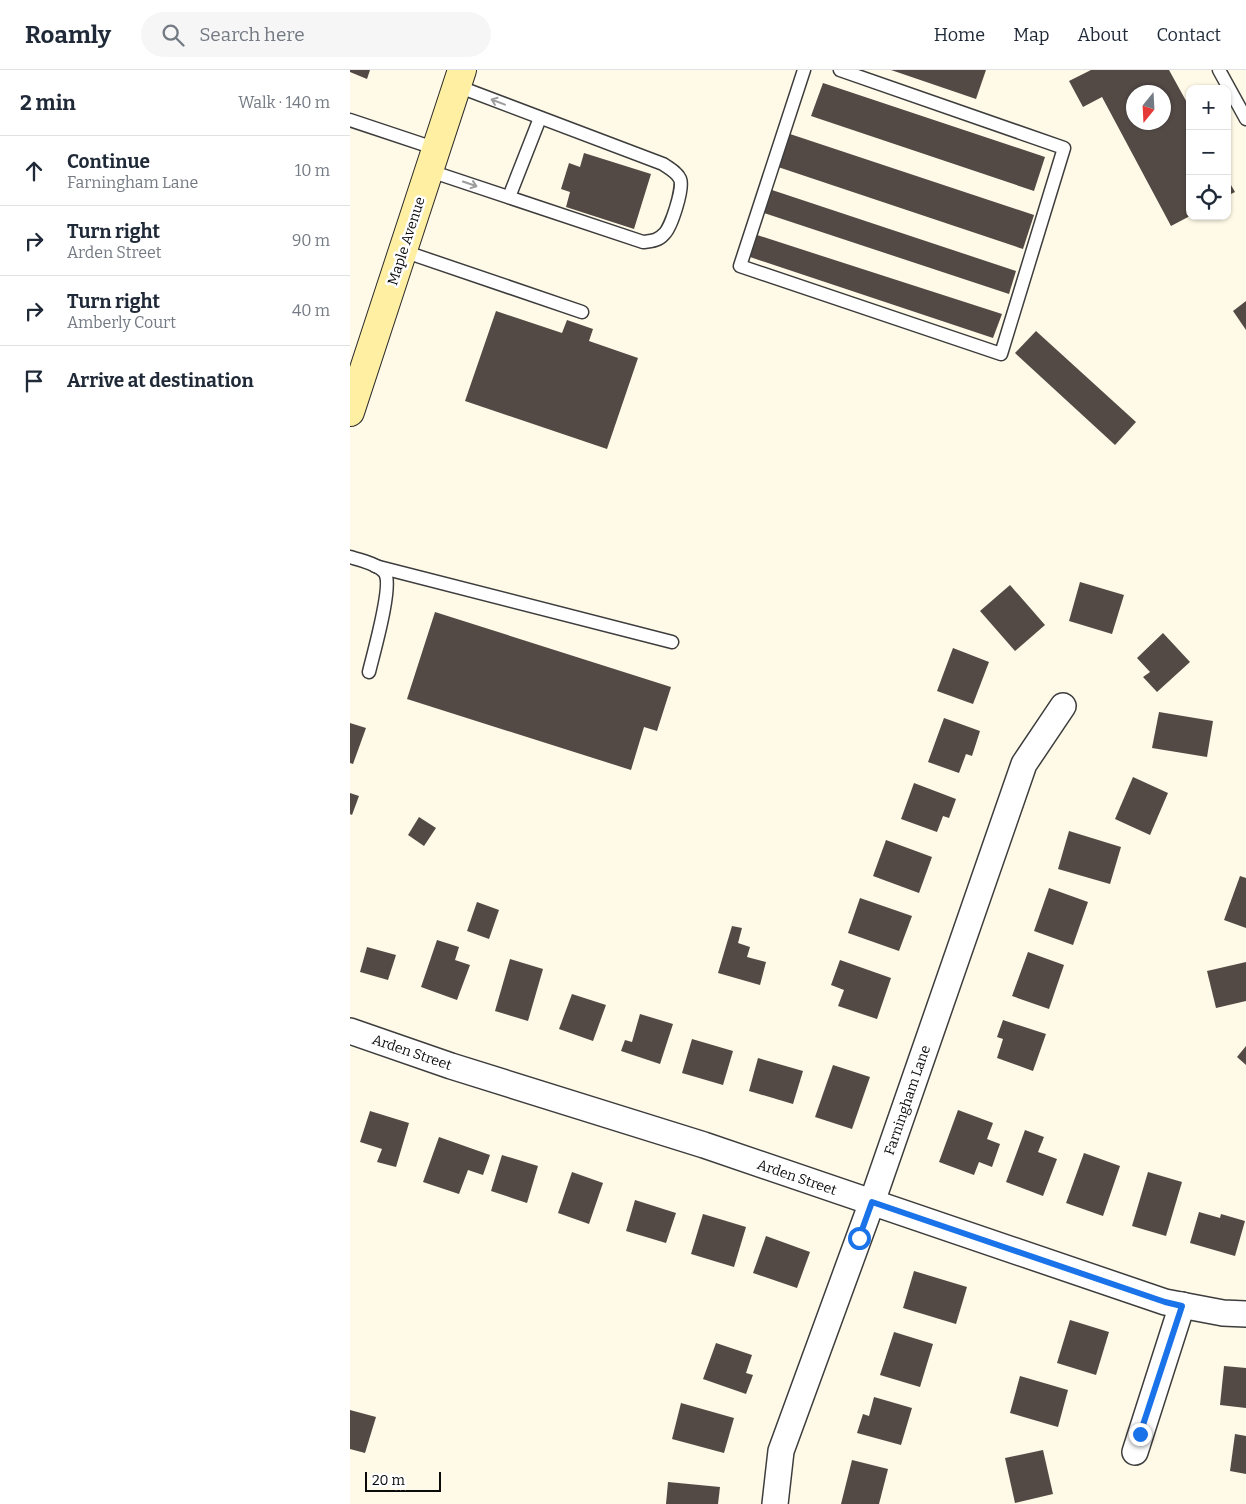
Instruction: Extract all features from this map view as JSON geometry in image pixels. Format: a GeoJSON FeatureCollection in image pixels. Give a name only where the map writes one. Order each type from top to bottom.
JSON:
{"type":"FeatureCollection","features":[{"type":"Feature","properties":{"kind":"main road","name":"Maple Avenue"},"geometry":{"type":"LineString","coordinates":[[350,412],[460,78]]}},
{"type":"Feature","properties":{"kind":"street","name":"Farningham Lane"},"geometry":{"type":"LineString","coordinates":[[775,1504],[781,1452],[872,1202],[1024,764],[1063,706]]}},
{"type":"Feature","properties":{"kind":"street","name":"Arden Street"},"geometry":{"type":"LineString","coordinates":[[350,1031],[451,1066],[704,1145],[1165,1302],[1223,1313],[1246,1314]]}},
{"type":"Feature","properties":{"kind":"street"},"geometry":{"type":"LineString","coordinates":[[1135,1452],[1182,1306]]}},
{"type":"Feature","properties":{"kind":"lane"},"geometry":{"type":"LineString","coordinates":[[804,70],[740,266],[1001,354],[1064,148],[840,70]]}},
{"type":"Feature","properties":{"kind":"lane"},"geometry":{"type":"LineString","coordinates":[[1219,70],[1246,119]]}},
{"type":"Feature","properties":{"kind":"lane"},"geometry":{"type":"LineString","coordinates":[[350,120],[509,198],[643,242],[658,240],[666,233],[681,190],[681,180],[675,172],[663,164],[540,118],[460,78]]}},
{"type":"Feature","properties":{"kind":"lane"},"geometry":{"type":"LineString","coordinates":[[509,198],[540,118]]}},
{"type":"Feature","properties":{"kind":"lane"},"geometry":{"type":"LineString","coordinates":[[403,251],[582,312]]}},
{"type":"Feature","properties":{"kind":"lane"},"geometry":{"type":"LineString","coordinates":[[350,556],[375,566],[672,642]]}},
{"type":"Feature","properties":{"kind":"lane"},"geometry":{"type":"LineString","coordinates":[[369,672],[386,589],[385,574],[375,566]]}},
{"type":"Feature","properties":{"kind":"building"},"geometry":{"type":"Polygon","coordinates":[[[350,70],[370,70],[367,79],[350,72],[350,70]]]}},
{"type":"Feature","properties":{"kind":"building"},"geometry":{"type":"Polygon","coordinates":[[[891,70],[986,70],[976,99],[891,70]]]}},
{"type":"Feature","properties":{"kind":"building"},"geometry":{"type":"Polygon","coordinates":[[[1091,70],[1169,70],[1186,101],[1186,218],[1171,226],[1102,97],[1083,107],[1069,81],[1091,70]]]}},
{"type":"Feature","properties":{"kind":"building"},"geometry":{"type":"Polygon","coordinates":[[[823,83],[1045,157],[1034,191],[811,116],[823,83]]]}},
{"type":"Feature","properties":{"kind":"building"},"geometry":{"type":"Polygon","coordinates":[[[790,134],[1034,215],[1023,249],[778,167],[790,134]]]}},
{"type":"Feature","properties":{"kind":"building"},"geometry":{"type":"Polygon","coordinates":[[[584,153],[651,174],[634,229],[566,207],[570,192],[561,189],[569,163],[580,167],[584,153]]]}},
{"type":"Feature","properties":{"kind":"building"},"geometry":{"type":"Polygon","coordinates":[[[1231,185],[1235,192],[1231,194],[1231,185]]]}},
{"type":"Feature","properties":{"kind":"building"},"geometry":{"type":"Polygon","coordinates":[[[772,190],[1016,271],[1009,294],[764,213],[772,190]]]}},
{"type":"Feature","properties":{"kind":"building"},"geometry":{"type":"Polygon","coordinates":[[[757,235],[1002,314],[993,338],[750,257],[757,235]]]}},
{"type":"Feature","properties":{"kind":"building"},"geometry":{"type":"Polygon","coordinates":[[[1246,301],[1246,330],[1233,311],[1246,301]]]}},
{"type":"Feature","properties":{"kind":"building"},"geometry":{"type":"Polygon","coordinates":[[[496,311],[562,333],[567,320],[593,329],[589,341],[638,358],[607,449],[465,401],[496,311]]]}},
{"type":"Feature","properties":{"kind":"building"},"geometry":{"type":"Polygon","coordinates":[[[1036,331],[1136,422],[1115,445],[1015,353],[1036,331]]]}},
{"type":"Feature","properties":{"kind":"building"},"geometry":{"type":"Polygon","coordinates":[[[1080,582],[1124,595],[1112,634],[1069,621],[1080,582]]]}},
{"type":"Feature","properties":{"kind":"building"},"geometry":{"type":"Polygon","coordinates":[[[1010,585],[1045,625],[1015,651],[980,611],[1010,585]]]}},
{"type":"Feature","properties":{"kind":"building"},"geometry":{"type":"Polygon","coordinates":[[[435,612],[671,687],[657,731],[644,727],[631,770],[407,699],[435,612]]]}},
{"type":"Feature","properties":{"kind":"building"},"geometry":{"type":"Polygon","coordinates":[[[1163,633],[1190,662],[1157,692],[1143,677],[1150,672],[1137,658],[1163,633]]]}},
{"type":"Feature","properties":{"kind":"building"},"geometry":{"type":"Polygon","coordinates":[[[953,648],[989,662],[973,704],[937,691],[953,648]]]}},
{"type":"Feature","properties":{"kind":"building"},"geometry":{"type":"Polygon","coordinates":[[[1159,712],[1213,721],[1207,757],[1152,748],[1159,712]]]}},
{"type":"Feature","properties":{"kind":"building"},"geometry":{"type":"Polygon","coordinates":[[[944,718],[980,731],[972,756],[966,754],[959,773],[928,762],[944,718]]]}},
{"type":"Feature","properties":{"kind":"building"},"geometry":{"type":"Polygon","coordinates":[[[350,723],[366,728],[353,764],[350,763],[350,723]]]}},
{"type":"Feature","properties":{"kind":"building"},"geometry":{"type":"Polygon","coordinates":[[[1133,777],[1168,793],[1150,835],[1115,819],[1133,777]]]}},
{"type":"Feature","properties":{"kind":"building"},"geometry":{"type":"Polygon","coordinates":[[[914,783],[956,799],[949,818],[943,816],[937,832],[901,819],[914,783]]]}},
{"type":"Feature","properties":{"kind":"building"},"geometry":{"type":"Polygon","coordinates":[[[350,793],[359,796],[352,815],[350,814],[350,793]]]}},
{"type":"Feature","properties":{"kind":"building"},"geometry":{"type":"Polygon","coordinates":[[[419,817],[436,828],[424,846],[408,835],[419,817]]]}},
{"type":"Feature","properties":{"kind":"building"},"geometry":{"type":"Polygon","coordinates":[[[1069,831],[1121,847],[1110,884],[1058,869],[1069,831]]]}},
{"type":"Feature","properties":{"kind":"building"},"geometry":{"type":"Polygon","coordinates":[[[886,840],[932,857],[919,893],[873,876],[886,840]]]}},
{"type":"Feature","properties":{"kind":"building"},"geometry":{"type":"Polygon","coordinates":[[[1240,876],[1246,878],[1246,928],[1224,920],[1240,876]]]}},
{"type":"Feature","properties":{"kind":"building"},"geometry":{"type":"Polygon","coordinates":[[[1049,888],[1088,902],[1073,945],[1034,931],[1049,888]]]}},
{"type":"Feature","properties":{"kind":"building"},"geometry":{"type":"Polygon","coordinates":[[[860,898],[912,916],[899,951],[848,933],[860,898]]]}},
{"type":"Feature","properties":{"kind":"building"},"geometry":{"type":"Polygon","coordinates":[[[477,902],[499,910],[489,939],[467,931],[477,902]]]}},
{"type":"Feature","properties":{"kind":"building"},"geometry":{"type":"Polygon","coordinates":[[[732,926],[742,928],[738,943],[750,947],[747,957],[766,962],[760,985],[718,973],[732,926]]]}},
{"type":"Feature","properties":{"kind":"building"},"geometry":{"type":"Polygon","coordinates":[[[437,940],[459,947],[455,960],[470,965],[457,1000],[421,987],[437,940]]]}},
{"type":"Feature","properties":{"kind":"building"},"geometry":{"type":"Polygon","coordinates":[[[367,947],[396,955],[388,980],[360,972],[367,947]]]}},
{"type":"Feature","properties":{"kind":"building"},"geometry":{"type":"Polygon","coordinates":[[[1028,952],[1064,965],[1049,1009],[1012,996],[1028,952]]]}},
{"type":"Feature","properties":{"kind":"building"},"geometry":{"type":"Polygon","coordinates":[[[510,959],[543,969],[528,1021],[495,1011],[510,959]]]}},
{"type":"Feature","properties":{"kind":"building"},"geometry":{"type":"Polygon","coordinates":[[[840,960],[891,978],[877,1019],[838,1006],[844,990],[831,985],[840,960]]]}},
{"type":"Feature","properties":{"kind":"building"},"geometry":{"type":"Polygon","coordinates":[[[1246,962],[1246,1001],[1216,1008],[1207,971],[1246,962]]]}},
{"type":"Feature","properties":{"kind":"building"},"geometry":{"type":"Polygon","coordinates":[[[572,994],[606,1005],[593,1041],[559,1029],[572,994]]]}},
{"type":"Feature","properties":{"kind":"building"},"geometry":{"type":"Polygon","coordinates":[[[640,1014],[673,1024],[660,1064],[621,1051],[625,1040],[632,1042],[640,1014]]]}},
{"type":"Feature","properties":{"kind":"building"},"geometry":{"type":"Polygon","coordinates":[[[1003,1020],[1046,1034],[1033,1071],[997,1058],[1003,1039],[997,1037],[1003,1020]]]}},
{"type":"Feature","properties":{"kind":"building"},"geometry":{"type":"Polygon","coordinates":[[[692,1039],[733,1051],[723,1085],[682,1073],[692,1039]]]}},
{"type":"Feature","properties":{"kind":"building"},"geometry":{"type":"Polygon","coordinates":[[[1246,1046],[1246,1065],[1237,1057],[1246,1046]]]}},
{"type":"Feature","properties":{"kind":"building"},"geometry":{"type":"Polygon","coordinates":[[[758,1058],[803,1071],[793,1104],[749,1091],[758,1058]]]}},
{"type":"Feature","properties":{"kind":"building"},"geometry":{"type":"Polygon","coordinates":[[[833,1065],[870,1077],[852,1129],[815,1117],[833,1065]]]}},
{"type":"Feature","properties":{"kind":"building"},"geometry":{"type":"Polygon","coordinates":[[[958,1110],[993,1123],[987,1139],[1000,1144],[992,1167],[979,1162],[974,1175],[939,1162],[958,1110]]]}},
{"type":"Feature","properties":{"kind":"building"},"geometry":{"type":"Polygon","coordinates":[[[370,1111],[409,1123],[396,1167],[377,1162],[382,1149],[360,1142],[370,1111]]]}},
{"type":"Feature","properties":{"kind":"building"},"geometry":{"type":"Polygon","coordinates":[[[1025,1130],[1044,1137],[1038,1152],[1057,1159],[1043,1196],[1006,1182],[1025,1130]]]}},
{"type":"Feature","properties":{"kind":"building"},"geometry":{"type":"Polygon","coordinates":[[[439,1137],[490,1155],[483,1175],[468,1170],[459,1194],[423,1182],[439,1137]]]}},
{"type":"Feature","properties":{"kind":"building"},"geometry":{"type":"Polygon","coordinates":[[[1084,1153],[1120,1166],[1103,1216],[1066,1203],[1084,1153]]]}},
{"type":"Feature","properties":{"kind":"building"},"geometry":{"type":"Polygon","coordinates":[[[502,1155],[538,1166],[527,1203],[491,1191],[502,1155]]]}},
{"type":"Feature","properties":{"kind":"building"},"geometry":{"type":"Polygon","coordinates":[[[572,1172],[603,1183],[589,1224],[558,1213],[572,1172]]]}},
{"type":"Feature","properties":{"kind":"building"},"geometry":{"type":"Polygon","coordinates":[[[1148,1172],[1182,1182],[1166,1236],[1132,1226],[1148,1172]]]}},
{"type":"Feature","properties":{"kind":"building"},"geometry":{"type":"Polygon","coordinates":[[[635,1200],[676,1213],[666,1243],[626,1231],[635,1200]]]}},
{"type":"Feature","properties":{"kind":"building"},"geometry":{"type":"Polygon","coordinates":[[[1199,1212],[1220,1218],[1221,1214],[1245,1221],[1235,1256],[1190,1243],[1199,1212]]]}},
{"type":"Feature","properties":{"kind":"building"},"geometry":{"type":"Polygon","coordinates":[[[703,1214],[746,1227],[734,1267],[691,1254],[703,1214]]]}},
{"type":"Feature","properties":{"kind":"building"},"geometry":{"type":"Polygon","coordinates":[[[766,1236],[810,1252],[797,1288],[753,1273],[766,1236]]]}},
{"type":"Feature","properties":{"kind":"building"},"geometry":{"type":"Polygon","coordinates":[[[914,1271],[967,1287],[956,1324],[903,1308],[914,1271]]]}},
{"type":"Feature","properties":{"kind":"building"},"geometry":{"type":"Polygon","coordinates":[[[1070,1320],[1109,1332],[1096,1375],[1057,1363],[1070,1320]]]}},
{"type":"Feature","properties":{"kind":"building"},"geometry":{"type":"Polygon","coordinates":[[[894,1332],[933,1344],[920,1387],[880,1375],[894,1332]]]}},
{"type":"Feature","properties":{"kind":"building"},"geometry":{"type":"Polygon","coordinates":[[[716,1343],[752,1355],[746,1373],[753,1375],[746,1394],[703,1379],[716,1343]]]}},
{"type":"Feature","properties":{"kind":"building"},"geometry":{"type":"Polygon","coordinates":[[[1224,1366],[1246,1368],[1246,1408],[1220,1405],[1224,1366]]]}},
{"type":"Feature","properties":{"kind":"building"},"geometry":{"type":"Polygon","coordinates":[[[1020,1376],[1068,1390],[1058,1427],[1010,1413],[1020,1376]]]}},
{"type":"Feature","properties":{"kind":"building"},"geometry":{"type":"Polygon","coordinates":[[[874,1397],[912,1408],[901,1445],[857,1433],[863,1414],[869,1416],[874,1397]]]}},
{"type":"Feature","properties":{"kind":"building"},"geometry":{"type":"Polygon","coordinates":[[[681,1403],[734,1418],[724,1453],[672,1439],[681,1403]]]}},
{"type":"Feature","properties":{"kind":"building"},"geometry":{"type":"Polygon","coordinates":[[[350,1410],[376,1417],[365,1453],[350,1449],[350,1410]]]}},
{"type":"Feature","properties":{"kind":"building"},"geometry":{"type":"Polygon","coordinates":[[[1235,1434],[1246,1436],[1246,1474],[1230,1471],[1235,1434]]]}},
{"type":"Feature","properties":{"kind":"building"},"geometry":{"type":"Polygon","coordinates":[[[1043,1450],[1053,1494],[1015,1503],[1005,1458],[1043,1450]]]}},
{"type":"Feature","properties":{"kind":"building"},"geometry":{"type":"Polygon","coordinates":[[[852,1460],[888,1469],[879,1504],[841,1504],[852,1460]]]}},
{"type":"Feature","properties":{"kind":"building"},"geometry":{"type":"Polygon","coordinates":[[[668,1482],[720,1487],[718,1504],[666,1504],[668,1482]]]}},
{"type":"Feature","properties":{"kind":"route"},"geometry":{"type":"LineString","coordinates":[[859,1238],[872,1202],[1165,1302],[1182,1306],[1140,1434]]}}]}
